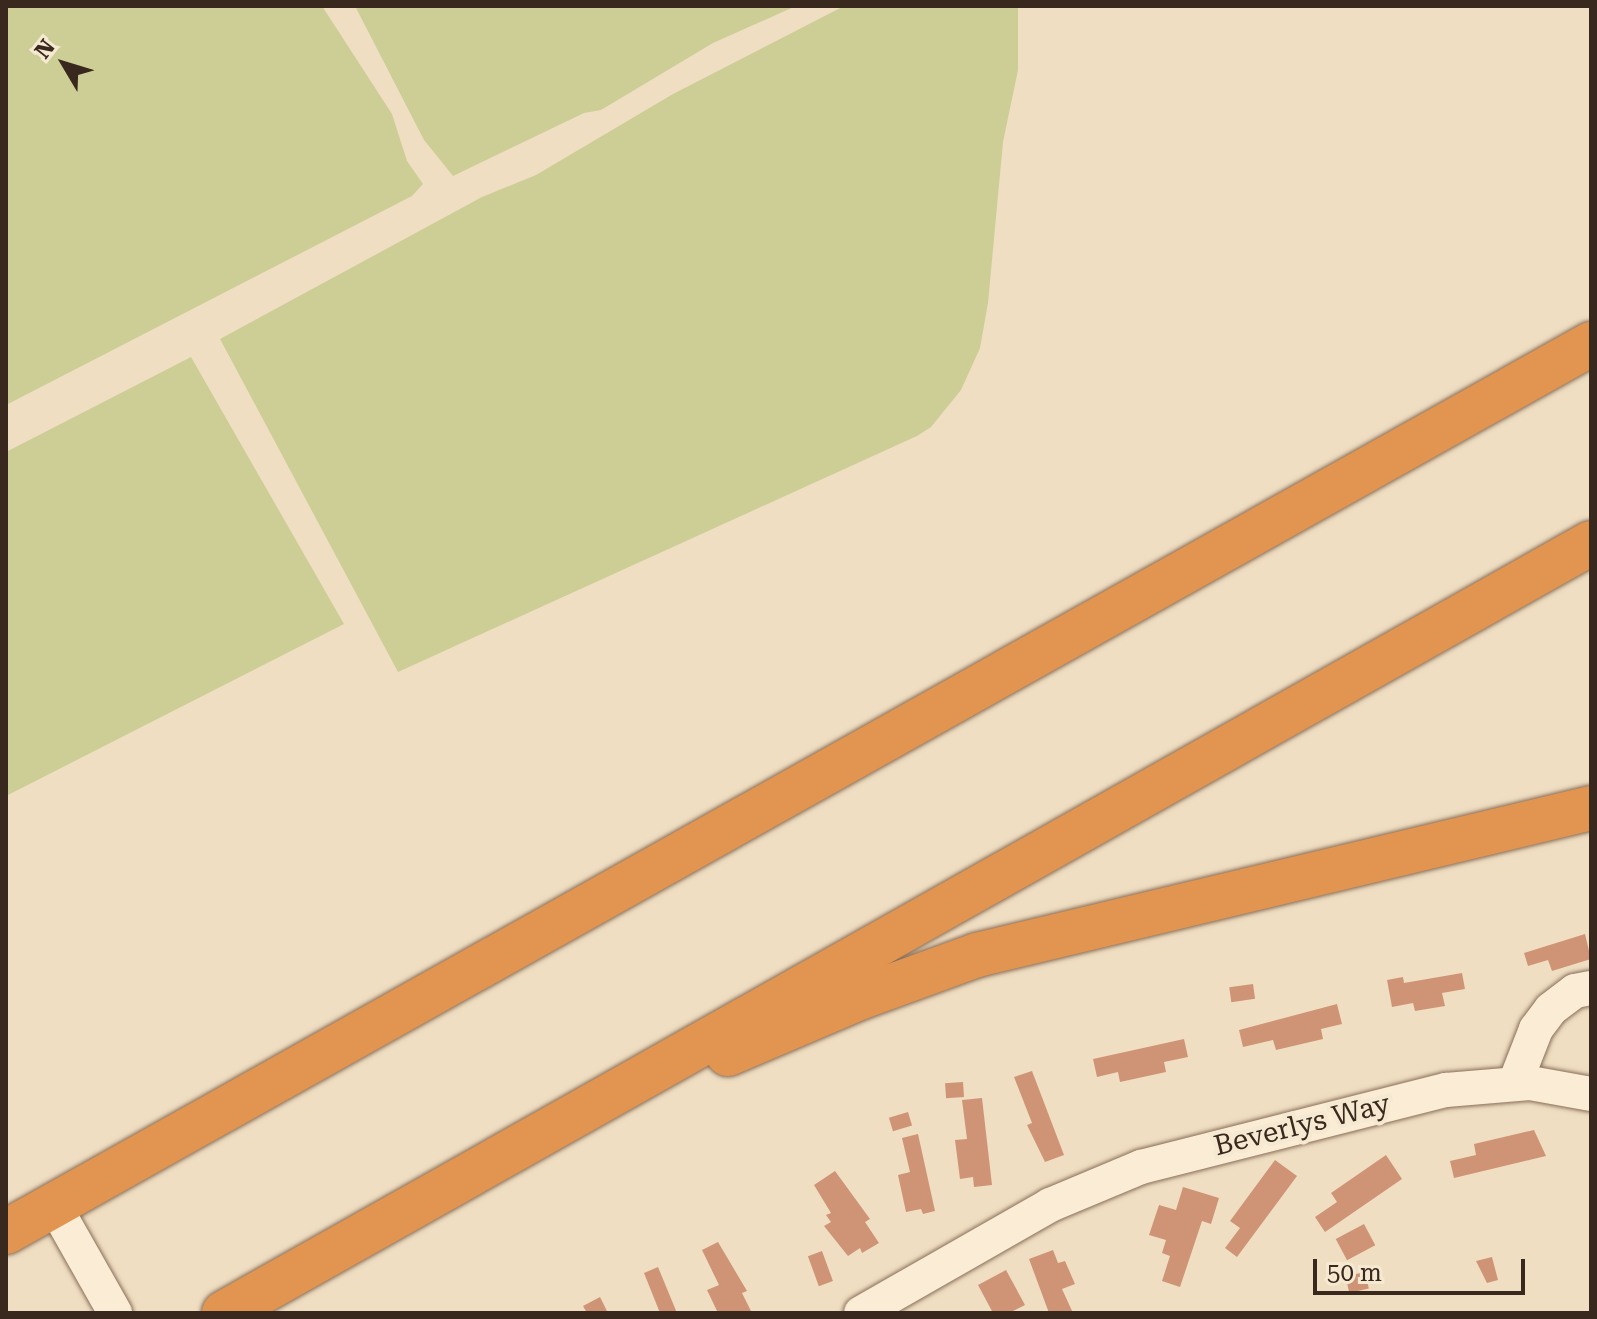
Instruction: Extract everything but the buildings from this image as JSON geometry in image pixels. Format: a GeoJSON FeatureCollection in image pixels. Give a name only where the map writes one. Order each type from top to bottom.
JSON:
{"type":"FeatureCollection","features":[{"type":"Feature","properties":{"kind":"highway"},"geometry":{"type":"LineString","coordinates":[[6,1232],[1591,344]]}},
{"type":"Feature","properties":{"kind":"highway"},"geometry":{"type":"LineString","coordinates":[[224,1313],[1591,543]]}},
{"type":"Feature","properties":{"kind":"highway"},"geometry":{"type":"LineString","coordinates":[[562,1121],[871,993],[977,955],[1591,808]]}},
{"type":"Feature","properties":{"kind":"street"},"geometry":{"type":"LineString","coordinates":[[1515,1083],[1536,1029],[1551,1009],[1575,991],[1591,988]]}},
{"type":"Feature","properties":{"kind":"street","name":"Beverlys Way"},"geometry":{"type":"LineString","coordinates":[[861,1313],[903,1302],[1093,1184],[1333,1115],[1446,1090],[1515,1083],[1591,1094]]}},
{"type":"Feature","properties":{"kind":"street"},"geometry":{"type":"LineString","coordinates":[[54,1205],[115,1313]]}},
{"type":"Feature","properties":{"kind":"green space"},"geometry":{"type":"Polygon","coordinates":[[[6,6],[322,6],[392,114],[407,161],[423,184],[412,196],[6,405],[6,6]]]}},
{"type":"Feature","properties":{"kind":"green space"},"geometry":{"type":"Polygon","coordinates":[[[355,6],[796,6],[713,43],[601,110],[584,113],[453,176],[424,140],[355,6]]]}},
{"type":"Feature","properties":{"kind":"green space"},"geometry":{"type":"Polygon","coordinates":[[[844,6],[1018,6],[1018,70],[1003,142],[988,303],[980,348],[961,390],[931,427],[917,436],[398,672],[220,339],[482,197],[536,175],[673,94],[844,6]]]}},
{"type":"Feature","properties":{"kind":"green space"},"geometry":{"type":"Polygon","coordinates":[[[191,357],[344,624],[6,796],[6,452],[191,357]]]}}]}
